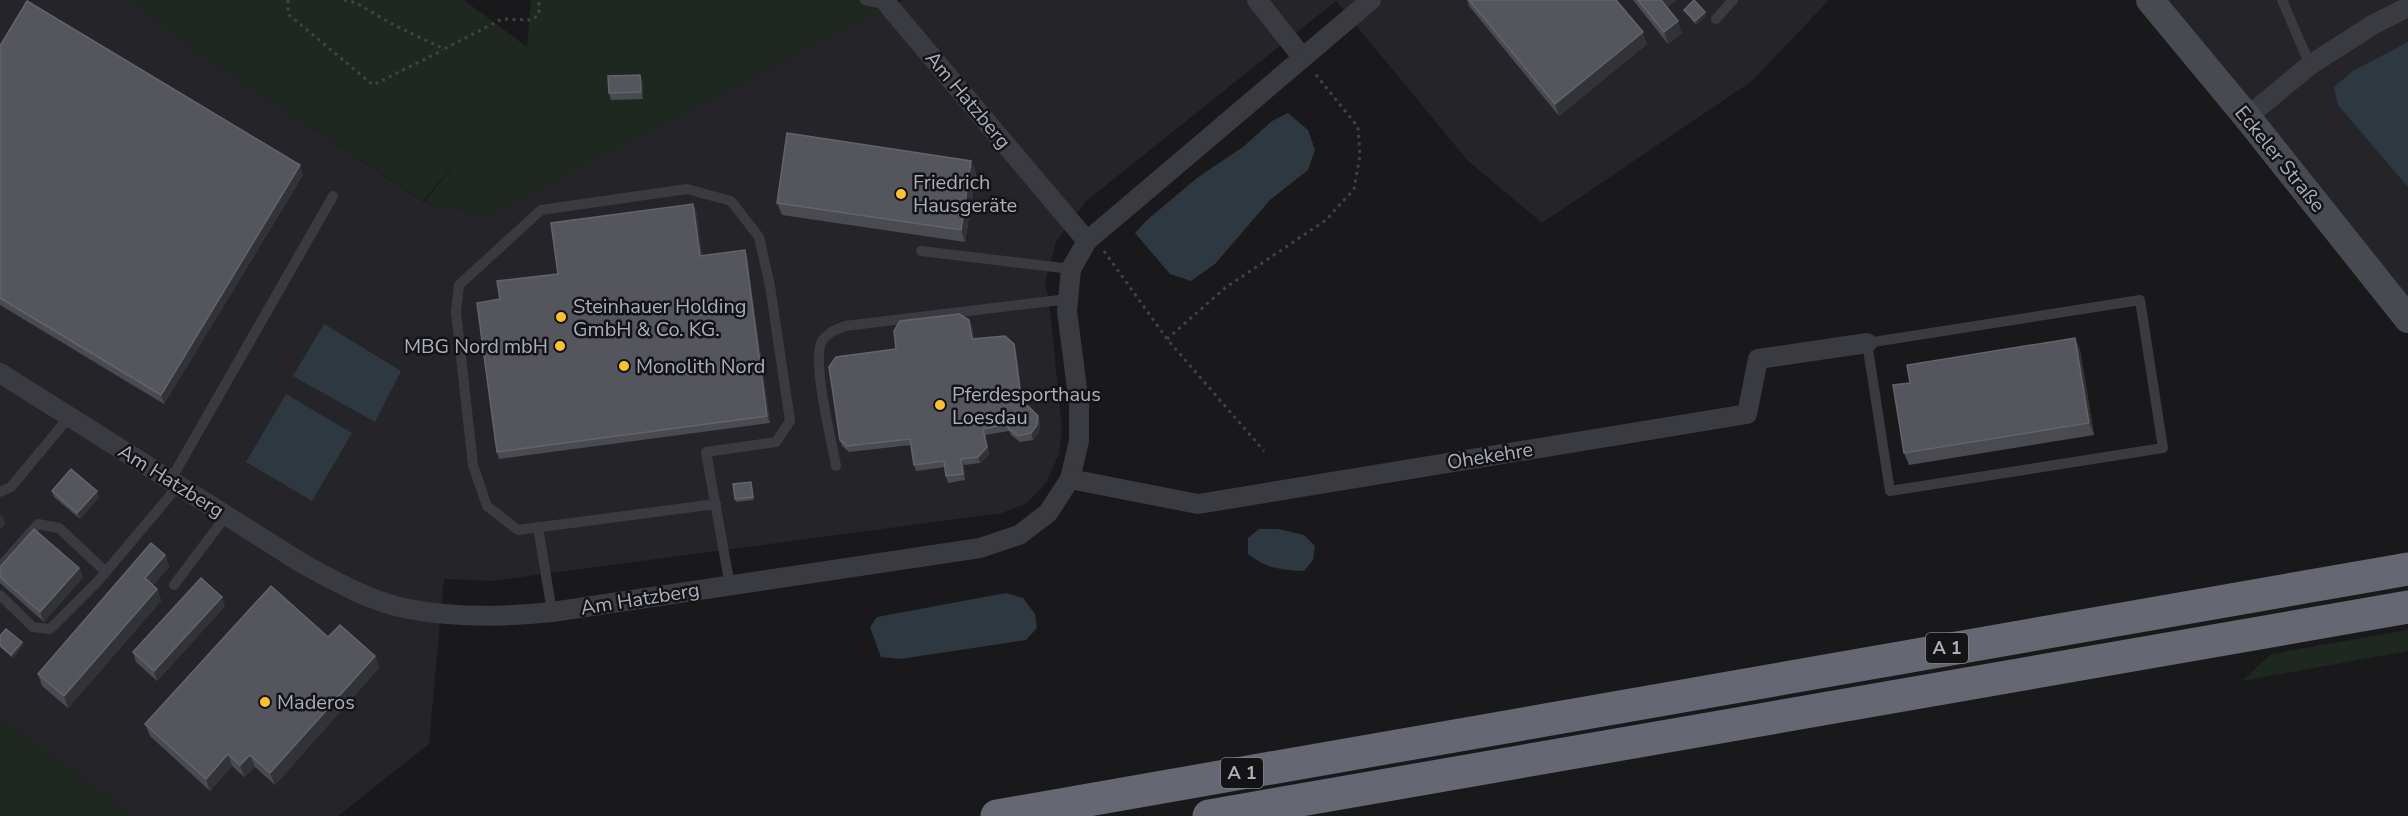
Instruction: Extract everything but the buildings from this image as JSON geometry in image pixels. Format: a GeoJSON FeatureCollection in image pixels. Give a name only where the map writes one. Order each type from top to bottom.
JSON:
{"type":"FeatureCollection","features":[{"type":"Feature","properties":{"kind":"highway","name":"A 1"},"geometry":{"type":"LineString","coordinates":[[998,816],[2408,569]]}},
{"type":"Feature","properties":{"kind":"highway","name":"A 1"},"geometry":{"type":"LineString","coordinates":[[1209,816],[2408,607]]}},
{"type":"Feature","properties":{"kind":"street"},"geometry":{"type":"LineString","coordinates":[[1257,0],[1303,58]]}},
{"type":"Feature","properties":{"kind":"street","name":"Am Hatzberg"},"geometry":{"type":"LineString","coordinates":[[0,373],[174,484],[325,576],[387,603],[409,609],[471,616],[512,616],[552,612],[980,549],[1019,535],[1034,524],[1048,513],[1070,479],[1079,441],[1080,404],[1067,311],[1071,269],[1087,241],[1371,0]]}},
{"type":"Feature","properties":{"kind":"street","name":"Eckeler Straße"},"geometry":{"type":"LineString","coordinates":[[2150,0],[2247,117],[2408,319]]}},
{"type":"Feature","properties":{"kind":"street","name":"Am Hatzberg"},"geometry":{"type":"LineString","coordinates":[[888,5],[1087,241]]}},
{"type":"Feature","properties":{"kind":"street"},"geometry":{"type":"LineString","coordinates":[[2247,117],[2310,65],[2374,24],[2408,7]]}},
{"type":"Feature","properties":{"kind":"street","name":"Ohekehre"},"geometry":{"type":"LineString","coordinates":[[1070,479],[1198,504],[1747,414],[1758,359],[1867,343]]}},
{"type":"Feature","properties":{"kind":"lane","name":"Am Hatzberg"},"geometry":{"type":"LineString","coordinates":[[865,0],[888,5]]}},
{"type":"Feature","properties":{"kind":"lane"},"geometry":{"type":"LineString","coordinates":[[1716,19],[1733,0]]}},
{"type":"Feature","properties":{"kind":"lane"},"geometry":{"type":"LineString","coordinates":[[2282,0],[2310,65]]}},
{"type":"Feature","properties":{"kind":"lane"},"geometry":{"type":"LineString","coordinates":[[716,504],[518,530],[487,506],[473,465],[456,312],[459,285],[541,210],[687,189],[730,201],[759,237],[770,286],[790,421],[776,442],[706,452],[716,504],[730,586]]}},
{"type":"Feature","properties":{"kind":"lane"},"geometry":{"type":"LineString","coordinates":[[0,596],[33,627],[50,629],[106,572],[174,484],[333,196]]}},
{"type":"Feature","properties":{"kind":"lane"},"geometry":{"type":"LineString","coordinates":[[921,251],[1071,269]]}},
{"type":"Feature","properties":{"kind":"lane"},"geometry":{"type":"LineString","coordinates":[[836,466],[818,366],[821,342],[830,332],[845,326],[1068,299]]}},
{"type":"Feature","properties":{"kind":"lane"},"geometry":{"type":"LineString","coordinates":[[2140,300],[2163,448],[1890,491],[1867,343],[2140,300]]}},
{"type":"Feature","properties":{"kind":"lane"},"geometry":{"type":"LineString","coordinates":[[0,492],[11,487],[69,417]]}},
{"type":"Feature","properties":{"kind":"lane"},"geometry":{"type":"LineString","coordinates":[[174,585],[226,516]]}},
{"type":"Feature","properties":{"kind":"lane"},"geometry":{"type":"LineString","coordinates":[[0,567],[38,524],[59,528],[106,572]]}},
{"type":"Feature","properties":{"kind":"lane"},"geometry":{"type":"LineString","coordinates":[[538,527],[552,612]]}},
{"type":"Feature","properties":{"kind":"path"},"geometry":{"type":"LineString","coordinates":[[288,0],[288,14],[373,85],[502,19],[532,20],[539,14],[539,0]]}},
{"type":"Feature","properties":{"kind":"path"},"geometry":{"type":"LineString","coordinates":[[344,0],[356,3],[394,25],[444,49]]}},
{"type":"Feature","properties":{"kind":"path"},"geometry":{"type":"LineString","coordinates":[[1167,339],[1225,288],[1326,220],[1354,189],[1360,155],[1358,127],[1303,58]]}},
{"type":"Feature","properties":{"kind":"path"},"geometry":{"type":"LineString","coordinates":[[1087,241],[1107,254],[1167,339],[1264,451]]}},
{"type":"Feature","properties":{"kind":"shaded area"},"geometry":{"type":"Polygon","coordinates":[[[0,0],[131,0],[205,58],[424,202],[486,215],[904,0],[1829,0],[1752,81],[1542,223],[1467,160],[1336,1],[1085,202],[1056,242],[1045,283],[1049,300],[1062,428],[1059,454],[1046,483],[1027,503],[1002,513],[492,581],[444,579],[429,744],[338,816],[134,816],[0,718],[0,0]]]}},
{"type":"Feature","properties":{"kind":"shaded area"},"geometry":{"type":"Polygon","coordinates":[[[131,0],[464,0],[527,47],[531,0],[882,0],[889,9],[486,215],[424,202],[462,155],[423,201],[205,58],[131,0]]]}},
{"type":"Feature","properties":{"kind":"shaded area"},"geometry":{"type":"Polygon","coordinates":[[[2150,0],[2408,0],[2408,319],[2150,0]]]}},
{"type":"Feature","properties":{"kind":"shaded area"},"geometry":{"type":"Polygon","coordinates":[[[2408,42],[2408,187],[2338,105],[2334,87],[2353,71],[2408,42]]]}},
{"type":"Feature","properties":{"kind":"shaded area"},"geometry":{"type":"Polygon","coordinates":[[[1288,113],[1308,130],[1315,150],[1308,170],[1270,200],[1215,264],[1191,281],[1170,274],[1135,233],[1197,178],[1243,147],[1272,121],[1288,113]]]}},
{"type":"Feature","properties":{"kind":"shaded area"},"geometry":{"type":"Polygon","coordinates":[[[324,324],[401,371],[375,422],[293,376],[324,324]]]}},
{"type":"Feature","properties":{"kind":"shaded area"},"geometry":{"type":"Polygon","coordinates":[[[286,394],[352,433],[312,501],[246,462],[286,394]]]}},
{"type":"Feature","properties":{"kind":"shaded area"},"geometry":{"type":"Polygon","coordinates":[[[1259,529],[1278,529],[1304,535],[1315,546],[1313,560],[1304,571],[1281,569],[1262,563],[1248,554],[1248,538],[1259,529]]]}},
{"type":"Feature","properties":{"kind":"shaded area"},"geometry":{"type":"Polygon","coordinates":[[[1006,593],[1023,598],[1035,614],[1037,628],[1026,640],[900,659],[881,657],[870,627],[877,617],[1006,593]]]}},
{"type":"Feature","properties":{"kind":"shaded area"},"geometry":{"type":"Polygon","coordinates":[[[2408,630],[2408,651],[2242,681],[2271,654],[2408,630]]]}},
{"type":"Feature","properties":{"kind":"shaded area"},"geometry":{"type":"Polygon","coordinates":[[[0,718],[134,816],[0,816],[0,718]]]}},
{"type":"Feature","properties":{"kind":"place","name":"Friedrich Hausgeräte"},"geometry":{"type":"Point","coordinates":[901,194]}},
{"type":"Feature","properties":{"kind":"place","name":"Steinhauer Holding GmbH & Co. KG."},"geometry":{"type":"Point","coordinates":[561,317]}},
{"type":"Feature","properties":{"kind":"place","name":"MBG Nord mbH"},"geometry":{"type":"Point","coordinates":[560,346]}},
{"type":"Feature","properties":{"kind":"place","name":"Monolith Nord"},"geometry":{"type":"Point","coordinates":[624,366]}},
{"type":"Feature","properties":{"kind":"place","name":"Pferdesporthaus Loesdau"},"geometry":{"type":"Point","coordinates":[940,405]}},
{"type":"Feature","properties":{"kind":"place","name":"Maderos"},"geometry":{"type":"Point","coordinates":[265,702]}}]}
